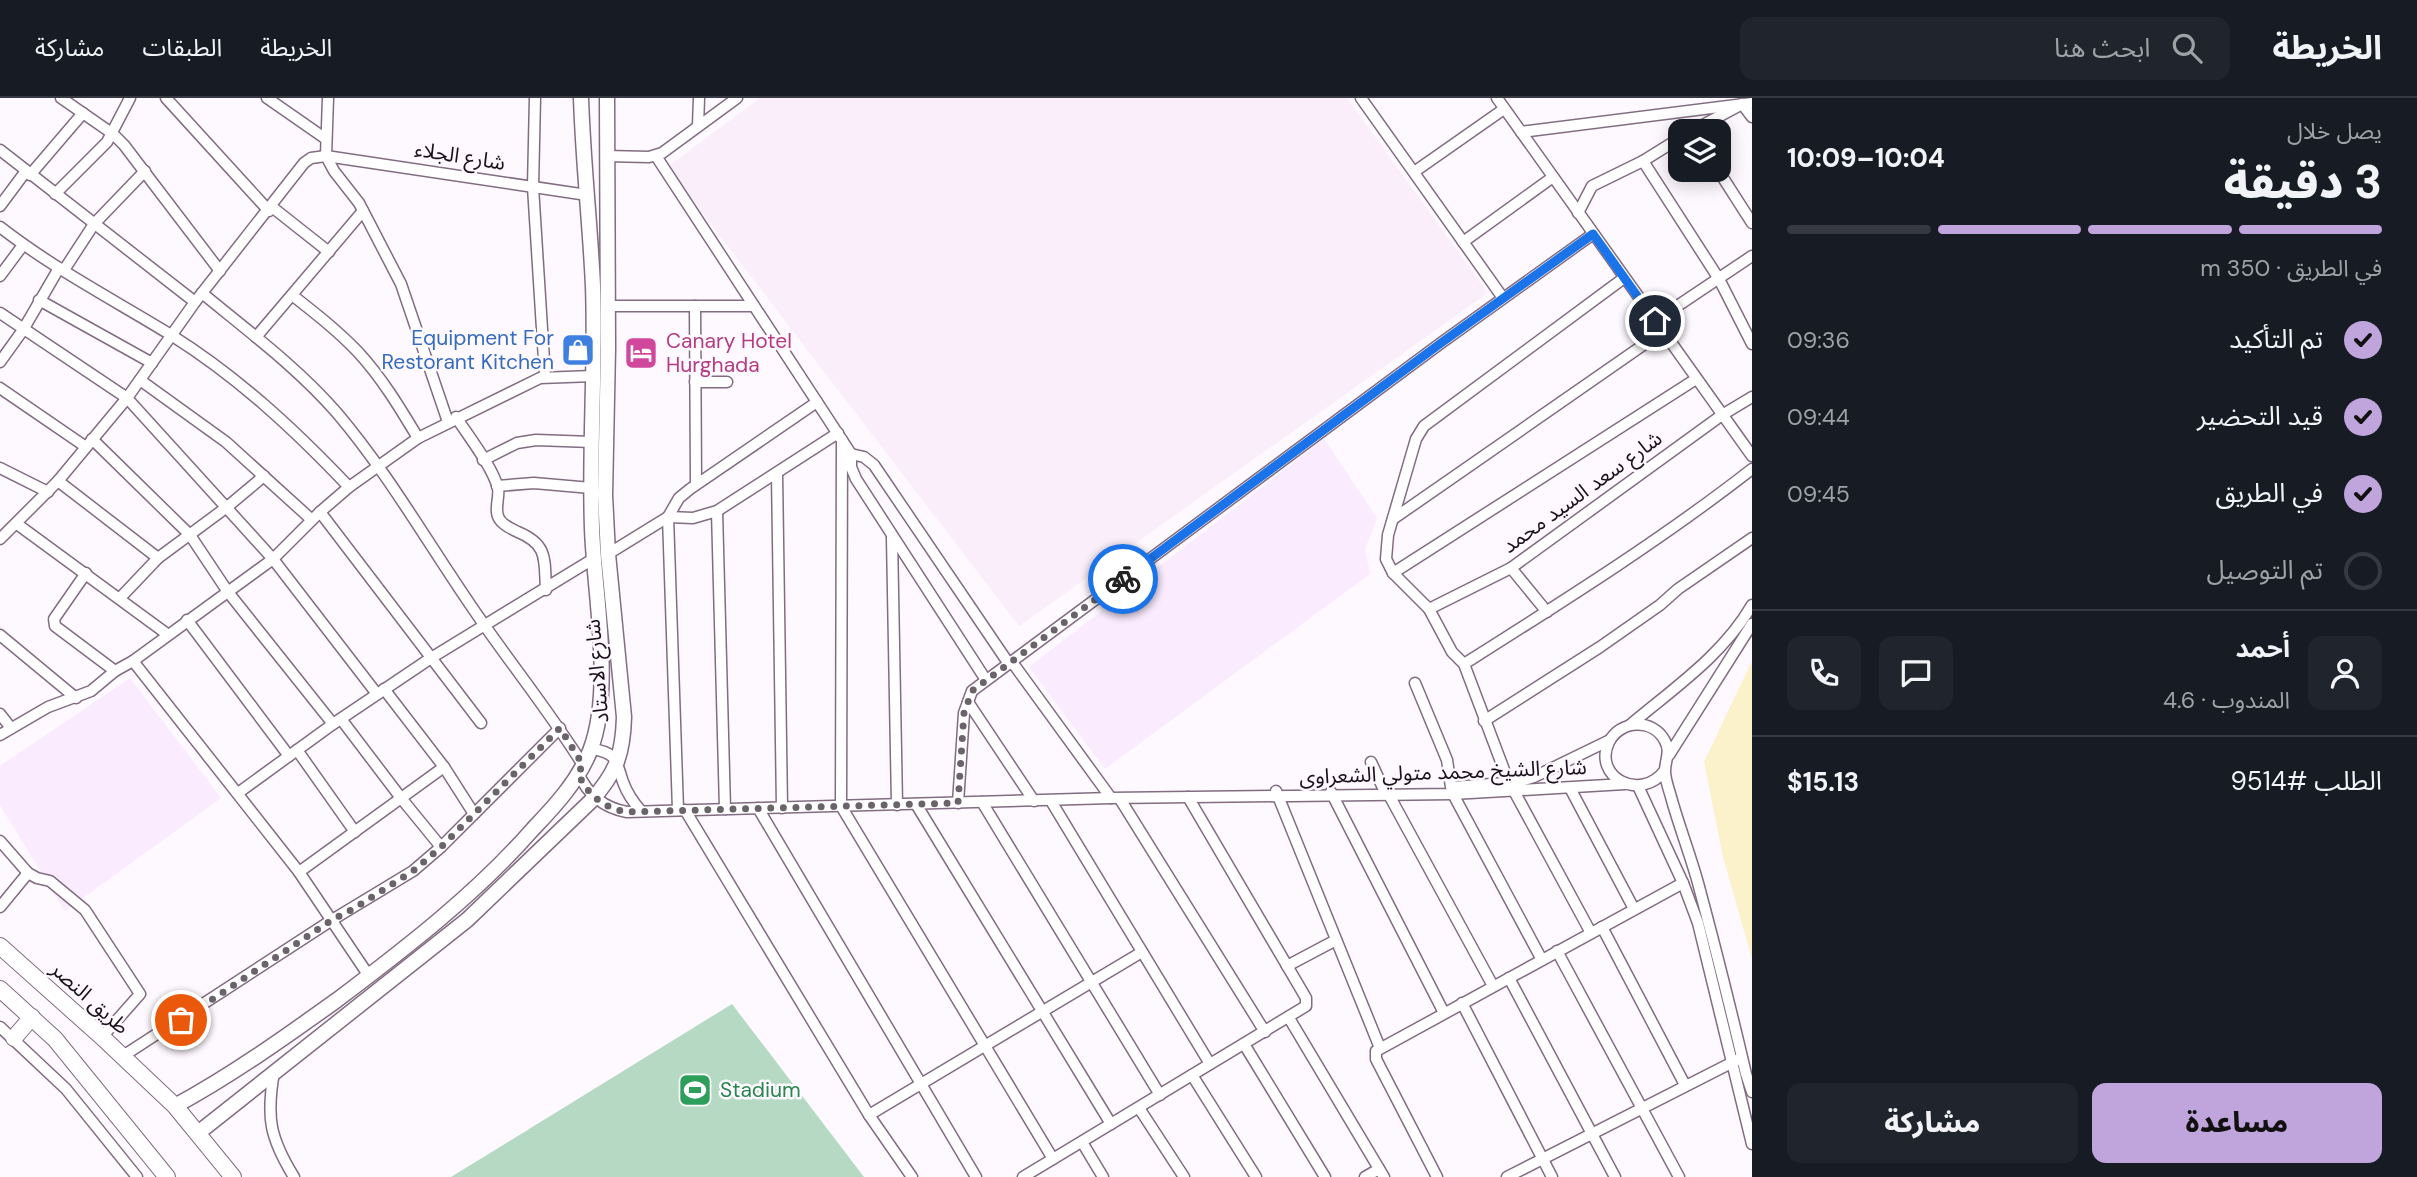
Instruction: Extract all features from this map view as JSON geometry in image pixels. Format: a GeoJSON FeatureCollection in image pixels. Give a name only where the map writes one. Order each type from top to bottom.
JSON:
{"type":"FeatureCollection","features":[{"type":"Feature","properties":{"kind":"main road","name":"شارع الاستاد"},"geometry":{"type":"LineString","coordinates":[[175,1106],[264,1053],[369,976],[440,919],[506,858],[562,797],[591,749],[597,726],[600,685],[591,488],[593,286],[581,98]]}},
{"type":"Feature","properties":{"kind":"main road","name":"شارع الاستاد"},"geometry":{"type":"LineString","coordinates":[[198,1133],[467,920],[595,797],[607,783],[618,762],[624,742],[624,717],[605,495],[607,98]]}},
{"type":"Feature","properties":{"kind":"main road","name":"طريق النصر"},"geometry":{"type":"LineString","coordinates":[[0,946],[103,1037],[175,1106],[233,1177]]}},
{"type":"Feature","properties":{"kind":"main road"},"geometry":{"type":"LineString","coordinates":[[0,989],[32,1017],[80,1068],[167,1177]]}},
{"type":"Feature","properties":{"kind":"main road"},"geometry":{"type":"LineString","coordinates":[[14,1038],[32,1017]]}},
{"type":"Feature","properties":{"kind":"street"},"geometry":{"type":"LineString","coordinates":[[61,98],[113,134],[145,171],[220,271]]}},
{"type":"Feature","properties":{"kind":"street"},"geometry":{"type":"LineString","coordinates":[[55,194],[113,134],[130,98]]}},
{"type":"Feature","properties":{"kind":"street"},"geometry":{"type":"LineString","coordinates":[[166,98],[270,209],[329,252]]}},
{"type":"Feature","properties":{"kind":"street"},"geometry":{"type":"LineString","coordinates":[[267,98],[326,139]]}},
{"type":"Feature","properties":{"kind":"street"},"geometry":{"type":"LineString","coordinates":[[328,98],[326,156],[363,211],[401,285],[452,419],[483,460],[497,486],[497,514],[500,520],[508,527],[533,538],[540,545],[544,555],[546,590]]}},
{"type":"Feature","properties":{"kind":"street"},"geometry":{"type":"LineString","coordinates":[[535,98],[533,187],[545,376]]}},
{"type":"Feature","properties":{"kind":"street"},"geometry":{"type":"LineString","coordinates":[[698,126],[699,98]]}},
{"type":"Feature","properties":{"kind":"street"},"geometry":{"type":"LineString","coordinates":[[606,156],[656,156],[668,150],[737,98]]}},
{"type":"Feature","properties":{"kind":"street"},"geometry":{"type":"LineString","coordinates":[[1361,98],[1503,299]]}},
{"type":"Feature","properties":{"kind":"street"},"geometry":{"type":"LineString","coordinates":[[1497,98],[1752,456]]}},
{"type":"Feature","properties":{"kind":"street"},"geometry":{"type":"LineString","coordinates":[[1521,132],[1747,104]]}},
{"type":"Feature","properties":{"kind":"street"},"geometry":{"type":"LineString","coordinates":[[1747,104],[1752,117]]}},
{"type":"Feature","properties":{"kind":"street"},"geometry":{"type":"LineString","coordinates":[[1716,119],[1747,104]]}},
{"type":"Feature","properties":{"kind":"street"},"geometry":{"type":"LineString","coordinates":[[1414,172],[1504,109]]}},
{"type":"Feature","properties":{"kind":"street"},"geometry":{"type":"LineString","coordinates":[[0,206],[83,113]]}},
{"type":"Feature","properties":{"kind":"street"},"geometry":{"type":"LineString","coordinates":[[1578,213],[1592,186],[1668,145]]}},
{"type":"Feature","properties":{"kind":"street"},"geometry":{"type":"LineString","coordinates":[[0,150],[94,224],[256,337],[334,410],[379,465],[485,626],[560,728],[581,769],[584,786],[595,797]]}},
{"type":"Feature","properties":{"kind":"street"},"geometry":{"type":"LineString","coordinates":[[0,539],[58,481],[127,398],[199,297],[304,163],[311,158],[326,156]]}},
{"type":"Feature","properties":{"kind":"street","name":"شارع الجلاء"},"geometry":{"type":"LineString","coordinates":[[326,156],[587,195]]}},
{"type":"Feature","properties":{"kind":"street"},"geometry":{"type":"LineString","coordinates":[[656,156],[851,454],[853,473],[986,680]]}},
{"type":"Feature","properties":{"kind":"street"},"geometry":{"type":"LineString","coordinates":[[1643,161],[1719,279],[1752,344]]}},
{"type":"Feature","properties":{"kind":"street"},"geometry":{"type":"LineString","coordinates":[[0,362],[94,224],[145,171]]}},
{"type":"Feature","properties":{"kind":"street"},"geometry":{"type":"LineString","coordinates":[[1463,242],[1553,177]]}},
{"type":"Feature","properties":{"kind":"street"},"geometry":{"type":"LineString","coordinates":[[1726,182],[1752,223]]}},
{"type":"Feature","properties":{"kind":"street"},"geometry":{"type":"LineString","coordinates":[[256,337],[363,211]]}},
{"type":"Feature","properties":{"kind":"street"},"geometry":{"type":"LineString","coordinates":[[0,227],[23,245],[215,365],[279,416],[349,487]]}},
{"type":"Feature","properties":{"kind":"street"},"geometry":{"type":"LineString","coordinates":[[958,803],[964,713],[972,691],[1593,234]]}},
{"type":"Feature","properties":{"kind":"street"},"geometry":{"type":"LineString","coordinates":[[0,276],[23,245]]}},
{"type":"Feature","properties":{"kind":"street"},"geometry":{"type":"LineString","coordinates":[[1655,321],[1752,256]]}},
{"type":"Feature","properties":{"kind":"street"},"geometry":{"type":"LineString","coordinates":[[1591,933],[1511,787],[1464,664],[1452,652],[1429,609],[1393,573],[1386,559],[1388,535],[1416,439],[1424,426],[1625,278]]}},
{"type":"Feature","properties":{"kind":"street"},"geometry":{"type":"LineString","coordinates":[[292,295],[358,352],[384,384],[418,438]]}},
{"type":"Feature","properties":{"kind":"street"},"geometry":{"type":"LineString","coordinates":[[40,300],[152,363]]}},
{"type":"Feature","properties":{"kind":"street"},"geometry":{"type":"LineString","coordinates":[[607,306],[754,306]]}},
{"type":"Feature","properties":{"kind":"street"},"geometry":{"type":"LineString","coordinates":[[695,306],[696,484]]}},
{"type":"Feature","properties":{"kind":"street"},"geometry":{"type":"LineString","coordinates":[[0,313],[127,398],[272,559],[444,767],[474,814]]}},
{"type":"Feature","properties":{"kind":"street"},"geometry":{"type":"LineString","coordinates":[[1393,519],[1662,332]]}},
{"type":"Feature","properties":{"kind":"street"},"geometry":{"type":"LineString","coordinates":[[0,735],[48,707],[90,691],[133,661],[272,559],[349,487],[418,438],[452,419],[545,376],[593,376]]}},
{"type":"Feature","properties":{"kind":"street"},"geometry":{"type":"LineString","coordinates":[[1393,573],[1696,379]]}},
{"type":"Feature","properties":{"kind":"street"},"geometry":{"type":"LineString","coordinates":[[140,380],[226,442],[264,476],[316,516],[481,723]]}},
{"type":"Feature","properties":{"kind":"street"},"geometry":{"type":"LineString","coordinates":[[695,382],[727,382]]}},
{"type":"Feature","properties":{"kind":"street"},"geometry":{"type":"LineString","coordinates":[[0,388],[89,443],[190,535],[229,592],[441,847]]}},
{"type":"Feature","properties":{"kind":"street","name":"شارع سعد السيد محمد"},"geometry":{"type":"LineString","coordinates":[[1429,609],[1511,568],[1722,415],[1752,397]]}},
{"type":"Feature","properties":{"kind":"street"},"geometry":{"type":"LineString","coordinates":[[608,554],[668,517],[679,498],[696,484],[817,402]]}},
{"type":"Feature","properties":{"kind":"street"},"geometry":{"type":"LineString","coordinates":[[668,517],[693,518],[717,511],[840,437]]}},
{"type":"Feature","properties":{"kind":"street"},"geometry":{"type":"LineString","coordinates":[[840,437],[841,806],[1053,1159]]}},
{"type":"Feature","properties":{"kind":"street"},"geometry":{"type":"LineString","coordinates":[[483,460],[517,443],[536,440],[592,442]]}},
{"type":"Feature","properties":{"kind":"street"},"geometry":{"type":"LineString","coordinates":[[851,454],[864,457],[874,465],[1011,663],[1116,799],[1265,1032]]}},
{"type":"Feature","properties":{"kind":"street"},"geometry":{"type":"LineString","coordinates":[[0,468],[48,492]]}},
{"type":"Feature","properties":{"kind":"street"},"geometry":{"type":"LineString","coordinates":[[1464,664],[1678,524],[1752,469]]}},
{"type":"Feature","properties":{"kind":"street"},"geometry":{"type":"LineString","coordinates":[[777,474],[782,808]]}},
{"type":"Feature","properties":{"kind":"street"},"geometry":{"type":"LineString","coordinates":[[120,598],[158,558],[264,476]]}},
{"type":"Feature","properties":{"kind":"street"},"geometry":{"type":"LineString","coordinates":[[58,481],[158,558]]}},
{"type":"Feature","properties":{"kind":"street"},"geometry":{"type":"LineString","coordinates":[[497,486],[534,483],[591,488]]}},
{"type":"Feature","properties":{"kind":"street"},"geometry":{"type":"LineString","coordinates":[[717,511],[725,809]]}},
{"type":"Feature","properties":{"kind":"street"},"geometry":{"type":"LineString","coordinates":[[668,517],[682,810],[869,1115],[912,1177]]}},
{"type":"Feature","properties":{"kind":"street"},"geometry":{"type":"LineString","coordinates":[[17,524],[167,634]]}},
{"type":"Feature","properties":{"kind":"street"},"geometry":{"type":"LineString","coordinates":[[892,537],[897,805]]}},
{"type":"Feature","properties":{"kind":"street"},"geometry":{"type":"LineString","coordinates":[[1484,721],[1600,647],[1752,538]]}},
{"type":"Feature","properties":{"kind":"street"},"geometry":{"type":"LineString","coordinates":[[238,793],[431,657],[546,590],[593,559]]}},
{"type":"Feature","properties":{"kind":"street"},"geometry":{"type":"LineString","coordinates":[[1511,568],[1547,612]]}},
{"type":"Feature","properties":{"kind":"street"},"geometry":{"type":"LineString","coordinates":[[86,573],[54,619],[55,626],[115,671]]}},
{"type":"Feature","properties":{"kind":"street"},"geometry":{"type":"LineString","coordinates":[[1665,770],[1654,782],[1638,786],[1625,784],[1613,775],[1607,762],[1610,740],[1707,661],[1734,634],[1752,605]]}},
{"type":"Feature","properties":{"kind":"street"},"geometry":{"type":"LineString","coordinates":[[187,620],[355,832]]}},
{"type":"Feature","properties":{"kind":"street"},"geometry":{"type":"LineString","coordinates":[[1668,755],[1752,624]]}},
{"type":"Feature","properties":{"kind":"street"},"geometry":{"type":"LineString","coordinates":[[0,635],[76,698]]}},
{"type":"Feature","properties":{"kind":"street"},"geometry":{"type":"LineString","coordinates":[[133,661],[299,873],[369,976]]}},
{"type":"Feature","properties":{"kind":"street"},"geometry":{"type":"LineString","coordinates":[[1415,683],[1447,760],[1452,790],[1542,960]]}},
{"type":"Feature","properties":{"kind":"street"},"geometry":{"type":"LineString","coordinates":[[968,702],[1034,801]]}},
{"type":"Feature","properties":{"kind":"street"},"geometry":{"type":"LineString","coordinates":[[0,713],[11,728]]}},
{"type":"Feature","properties":{"kind":"street"},"geometry":{"type":"LineString","coordinates":[[1629,725],[1645,725],[1659,733],[1667,747],[1665,770],[1673,806],[1698,881],[1737,1060],[1752,1144]]}},
{"type":"Feature","properties":{"kind":"street"},"geometry":{"type":"LineString","coordinates":[[123,1056],[332,920],[413,871],[441,847],[560,728]]}},
{"type":"Feature","properties":{"kind":"street","name":"شارع الشيخ محمد متولي الشعراوى"},"geometry":{"type":"LineString","coordinates":[[1511,787],[1610,740]]}},
{"type":"Feature","properties":{"kind":"street"},"geometry":{"type":"LineString","coordinates":[[591,749],[606,752],[618,762],[628,794],[641,811]]}},
{"type":"Feature","properties":{"kind":"street"},"geometry":{"type":"LineString","coordinates":[[1371,762],[1493,986]]}},
{"type":"Feature","properties":{"kind":"street"},"geometry":{"type":"LineString","coordinates":[[299,873],[444,767]]}},
{"type":"Feature","properties":{"kind":"street","name":"شارع الشيخ محمد متولي الشعراوى"},"geometry":{"type":"LineString","coordinates":[[595,797],[614,810],[641,811],[1511,787],[1570,788],[1625,784]]}},
{"type":"Feature","properties":{"kind":"street"},"geometry":{"type":"LineString","coordinates":[[1638,786],[1683,883],[1698,923],[1737,1060],[1752,1092]]}},
{"type":"Feature","properties":{"kind":"street"},"geometry":{"type":"LineString","coordinates":[[1570,788],[1634,909]]}},
{"type":"Feature","properties":{"kind":"street"},"geometry":{"type":"LineString","coordinates":[[1331,793],[1444,1013]]}},
{"type":"Feature","properties":{"kind":"street"},"geometry":{"type":"LineString","coordinates":[[1277,794],[1380,1048]]}},
{"type":"Feature","properties":{"kind":"street"},"geometry":{"type":"LineString","coordinates":[[1023,1177],[1289,1018],[1307,1003],[1188,797]]}},
{"type":"Feature","properties":{"kind":"street"},"geometry":{"type":"LineString","coordinates":[[1051,801],[1210,1064]]}},
{"type":"Feature","properties":{"kind":"street"},"geometry":{"type":"LineString","coordinates":[[982,802],[1160,1095]]}},
{"type":"Feature","properties":{"kind":"street"},"geometry":{"type":"LineString","coordinates":[[916,804],[1111,1124]]}},
{"type":"Feature","properties":{"kind":"street"},"geometry":{"type":"LineString","coordinates":[[758,808],[976,1177]]}},
{"type":"Feature","properties":{"kind":"street"},"geometry":{"type":"LineString","coordinates":[[0,841],[28,873],[50,881],[85,910],[140,994],[103,1037]]}},
{"type":"Feature","properties":{"kind":"street"},"geometry":{"type":"LineString","coordinates":[[0,907],[28,873]]}},
{"type":"Feature","properties":{"kind":"street"},"geometry":{"type":"LineString","coordinates":[[1437,1177],[1376,1059],[1375,1054],[1380,1048],[1683,883]]}},
{"type":"Feature","properties":{"kind":"street"},"geometry":{"type":"LineString","coordinates":[[1602,927],[1685,1085]]}},
{"type":"Feature","properties":{"kind":"street"},"geometry":{"type":"LineString","coordinates":[[1287,966],[1336,940]]}},
{"type":"Feature","properties":{"kind":"street"},"geometry":{"type":"LineString","coordinates":[[1557,951],[1679,1177]]}},
{"type":"Feature","properties":{"kind":"street"},"geometry":{"type":"LineString","coordinates":[[869,1115],[922,1086],[1142,952]]}},
{"type":"Feature","properties":{"kind":"street"},"geometry":{"type":"LineString","coordinates":[[1509,978],[1615,1177]]}},
{"type":"Feature","properties":{"kind":"street"},"geometry":{"type":"LineString","coordinates":[[1462,1003],[1552,1177]]}},
{"type":"Feature","properties":{"kind":"street"},"geometry":{"type":"LineString","coordinates":[[1289,1018],[1381,1173],[1365,1177]]}},
{"type":"Feature","properties":{"kind":"street"},"geometry":{"type":"LineString","coordinates":[[0,1027],[66,1088],[137,1177]]}},
{"type":"Feature","properties":{"kind":"street"},"geometry":{"type":"LineString","coordinates":[[1244,1044],[1325,1177]]}},
{"type":"Feature","properties":{"kind":"street"},"geometry":{"type":"LineString","coordinates":[[1507,1177],[1737,1060]]}},
{"type":"Feature","properties":{"kind":"street"},"geometry":{"type":"LineString","coordinates":[[274,1072],[270,1107],[272,1131],[278,1152],[294,1177]]}},
{"type":"Feature","properties":{"kind":"street"},"geometry":{"type":"LineString","coordinates":[[1192,1075],[1256,1177]]}},
{"type":"Feature","properties":{"kind":"street"},"geometry":{"type":"LineString","coordinates":[[1139,1108],[1184,1177]]}},
{"type":"Feature","properties":{"kind":"street"},"geometry":{"type":"LineString","coordinates":[[1082,1142],[1103,1177]]}},
{"type":"Feature","properties":{"kind":"shaded area"},"geometry":{"type":"Polygon","coordinates":[[[760,98],[1347,98],[1488,293],[1019,626],[667,167],[760,98]]]}},
{"type":"Feature","properties":{"kind":"shaded area"},"geometry":{"type":"Polygon","coordinates":[[[1324,439],[1377,518],[1365,549],[1370,574],[1105,769],[1029,667],[1324,439]]]}},
{"type":"Feature","properties":{"kind":"shaded area"},"geometry":{"type":"Polygon","coordinates":[[[130,678],[221,798],[65,911],[0,805],[0,766],[130,678]]]}},
{"type":"Feature","properties":{"kind":"green space","name":"Stadium"},"geometry":{"type":"Polygon","coordinates":[[[732,1004],[864,1177],[451,1177],[732,1004]]]}},
{"type":"Feature","properties":{"kind":"sand"},"geometry":{"type":"Polygon","coordinates":[[[1752,661],[1752,959],[1723,857],[1704,762],[1752,661]]]}},
{"type":"Feature","properties":{"kind":"way so far"},"geometry":{"type":"LineString","coordinates":[[181,1020],[332,920],[413,871],[441,847],[560,728],[583,765],[578,773],[584,786],[604,805],[614,810],[627,812],[958,803],[964,713],[972,691],[1123,579]]}},
{"type":"Feature","properties":{"kind":"place","name":"Equipment For Restorant Kitchen"},"geometry":{"type":"Point","coordinates":[578,350]}},
{"type":"Feature","properties":{"kind":"place","name":"Canary Hotel Hurghada"},"geometry":{"type":"Point","coordinates":[641,353]}},
{"type":"Feature","properties":{"kind":"place","name":"Stadium"},"geometry":{"type":"Point","coordinates":[695,1090]}},
{"type":"Feature","properties":{"kind":"route"},"geometry":{"type":"LineString","coordinates":[[1123,579],[1593,234],[1655,321]]}}]}
